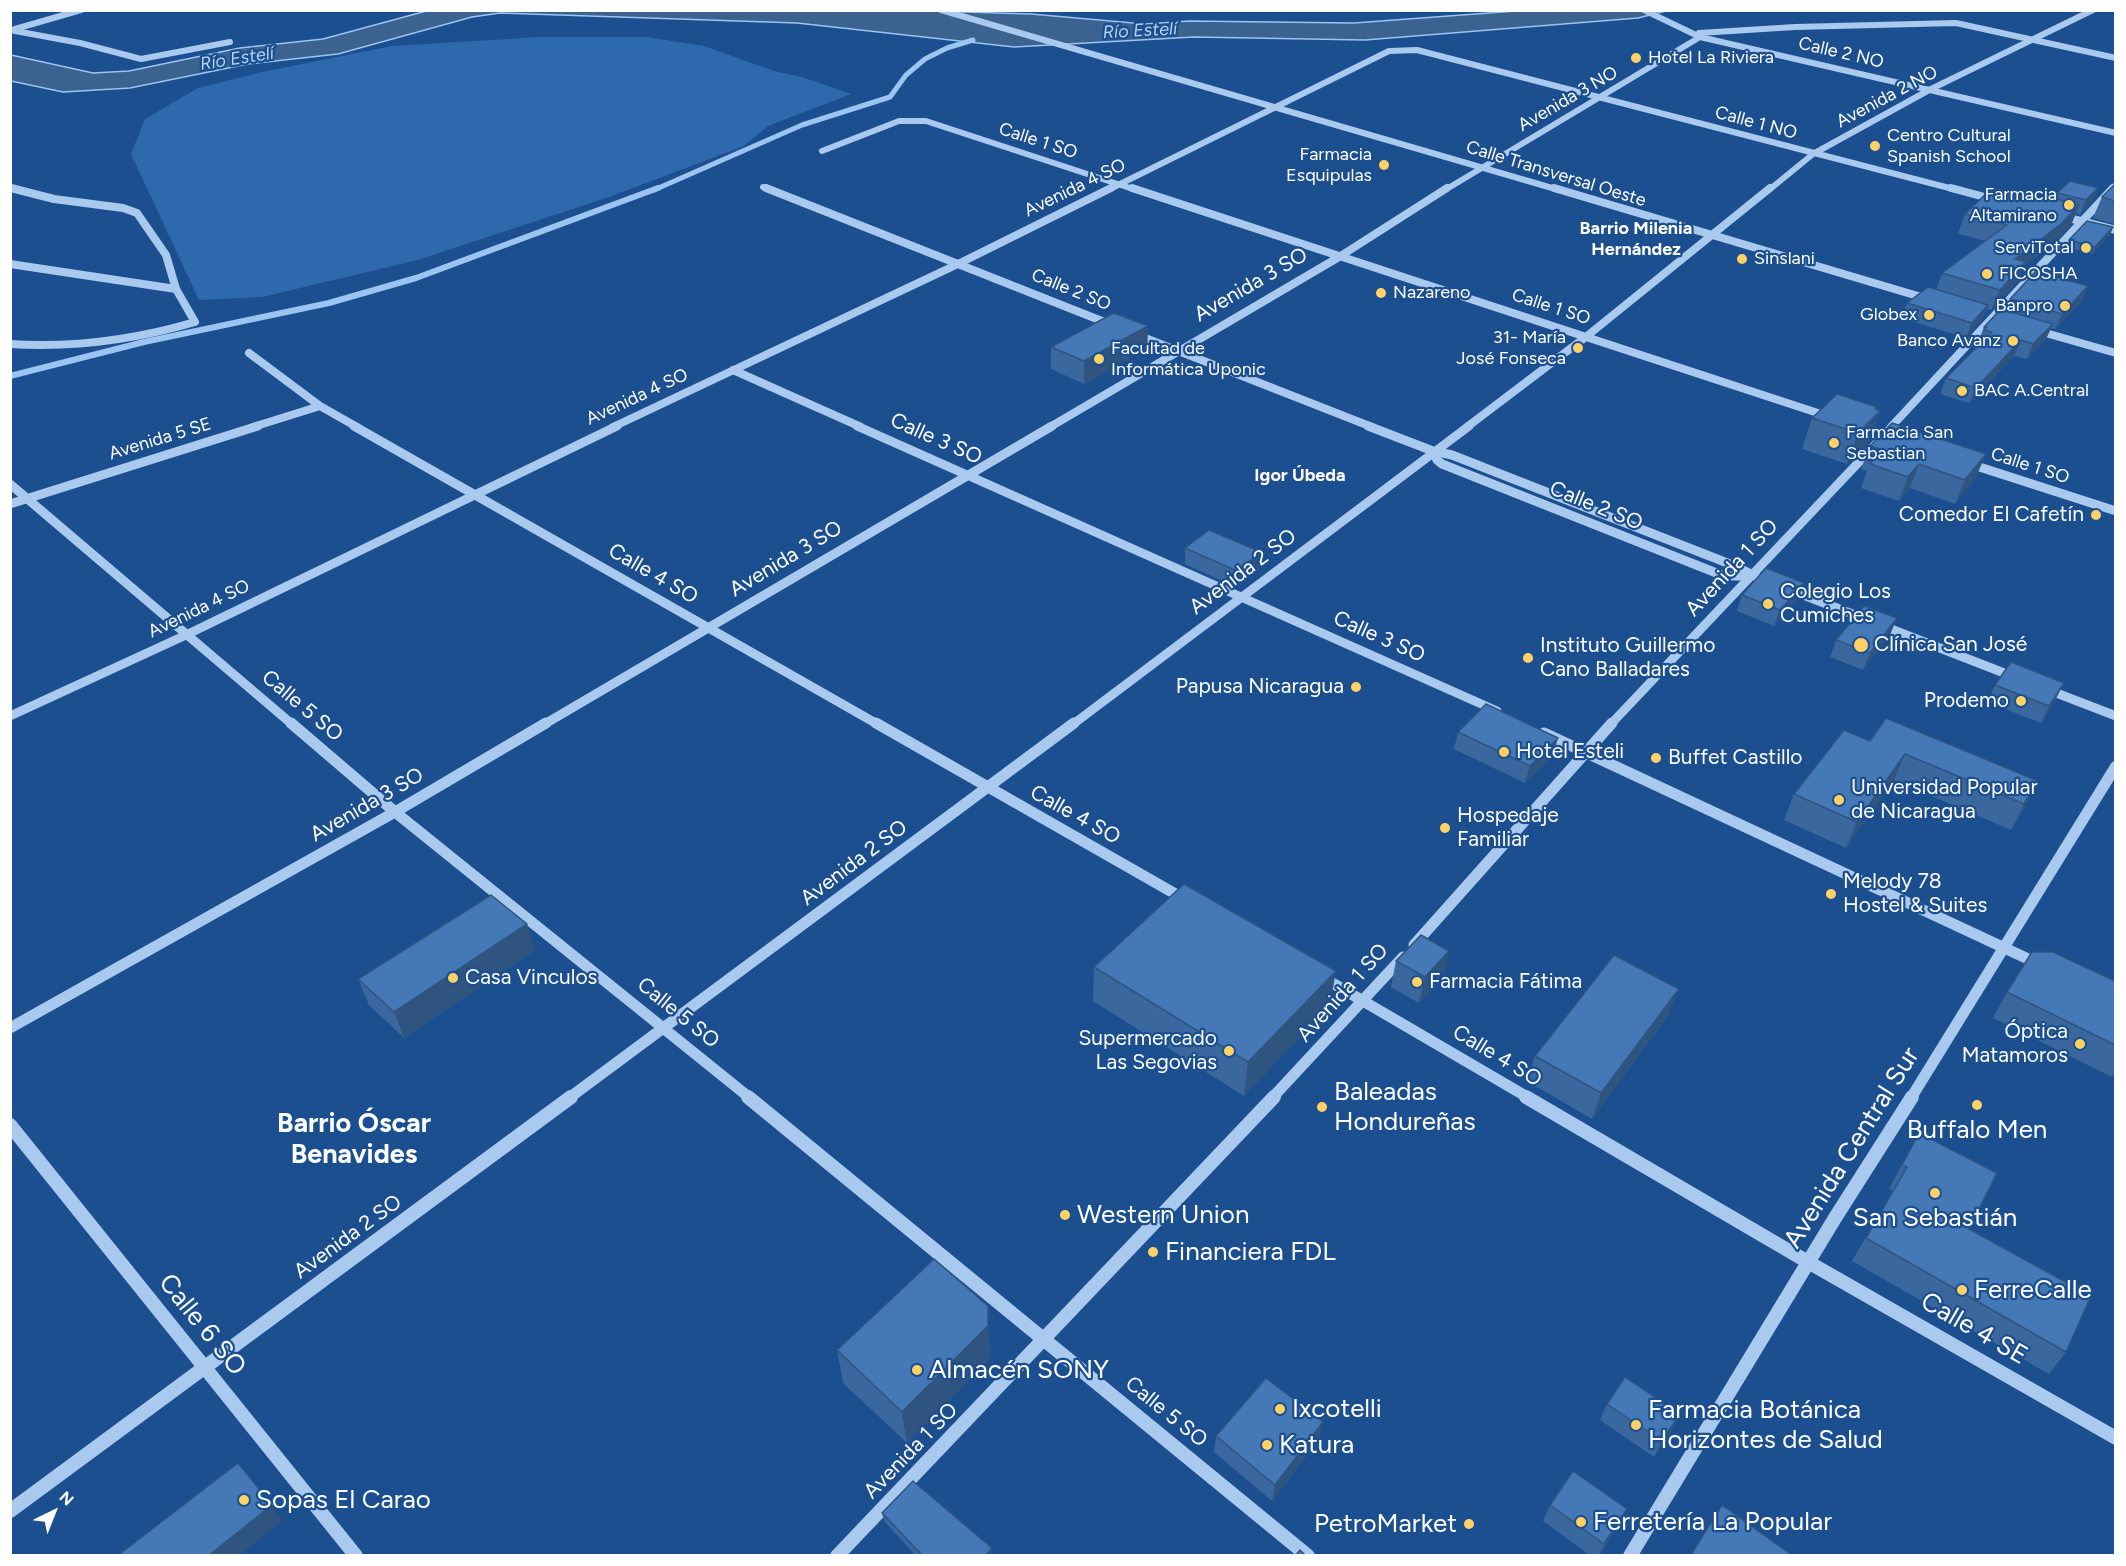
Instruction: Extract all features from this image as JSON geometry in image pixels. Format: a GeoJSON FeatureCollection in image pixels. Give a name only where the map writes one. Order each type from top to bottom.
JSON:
{"type":"FeatureCollection","features":[{"type":"Feature","properties":{"kind":"street"},"geometry":{"type":"LineString","coordinates":[[10,30],[81,10]]}},
{"type":"Feature","properties":{"kind":"street","name":"Calle Transversal Oeste"},"geometry":{"type":"LineString","coordinates":[[941,10],[1276,106],[1937,302]]}},
{"type":"Feature","properties":{"kind":"street","name":"Calle 2 NO"},"geometry":{"type":"LineString","coordinates":[[1644,10],[1700,37],[1931,89],[2115,134]]}},
{"type":"Feature","properties":{"kind":"street","name":"Avenida 2 NO"},"geometry":{"type":"LineString","coordinates":[[1713,236],[1813,154],[1931,89],[2093,10]]}},
{"type":"Feature","properties":{"kind":"street"},"geometry":{"type":"LineString","coordinates":[[1693,34],[1795,27],[1956,23],[2115,58]]}},
{"type":"Feature","properties":{"kind":"street"},"geometry":{"type":"LineString","coordinates":[[10,30],[80,43],[141,59],[230,42]]}},
{"type":"Feature","properties":{"kind":"street","name":"Avenida 3 NO"},"geometry":{"type":"LineString","coordinates":[[1481,167],[1700,37]]}},
{"type":"Feature","properties":{"kind":"street","name":"Calle 1 NO"},"geometry":{"type":"LineString","coordinates":[[1389,51],[1417,50],[2003,202]]}},
{"type":"Feature","properties":{"kind":"street","name":"Avenida 4 SO"},"geometry":{"type":"LineString","coordinates":[[10,716],[186,635],[472,494],[958,264],[1389,51]]}},
{"type":"Feature","properties":{"kind":"street","name":"Calle 1 SO"},"geometry":{"type":"LineString","coordinates":[[822,151],[899,121],[926,121],[1587,336],[1840,421]]}},
{"type":"Feature","properties":{"kind":"street","name":"Avenida 3 SO"},"geometry":{"type":"LineString","coordinates":[[10,1028],[395,812],[1177,350],[1339,257],[1481,167]]}},
{"type":"Feature","properties":{"kind":"street","name":"Avenida 1 SO"},"geometry":{"type":"LineString","coordinates":[[837,1556],[1364,1000],[1585,751],[1758,578],[1884,435],[2115,185]]}},
{"type":"Feature","properties":{"kind":"street"},"geometry":{"type":"LineString","coordinates":[[10,188],[54,199],[123,208],[137,213],[166,255],[176,289],[195,322],[169,330],[97,342],[40,347],[10,344]]}},
{"type":"Feature","properties":{"kind":"street","name":"Calle 2 SO"},"geometry":{"type":"LineString","coordinates":[[764,188],[1433,451],[1463,459],[1735,566],[1758,578]]}},
{"type":"Feature","properties":{"kind":"street"},"geometry":{"type":"LineString","coordinates":[[2048,213],[2115,230]]}},
{"type":"Feature","properties":{"kind":"street","name":"Avenida 2 SO"},"geometry":{"type":"LineString","coordinates":[[10,1511],[1242,598],[1587,336],[1713,236]]}},
{"type":"Feature","properties":{"kind":"street"},"geometry":{"type":"LineString","coordinates":[[10,264],[176,289]]}},
{"type":"Feature","properties":{"kind":"street"},"geometry":{"type":"LineString","coordinates":[[1982,315],[2004,322]]}},
{"type":"Feature","properties":{"kind":"street"},"geometry":{"type":"LineString","coordinates":[[2027,328],[2115,353]]}},
{"type":"Feature","properties":{"kind":"street","name":"Calle 4 SO"},"geometry":{"type":"LineString","coordinates":[[249,353],[320,406],[1201,909]]}},
{"type":"Feature","properties":{"kind":"street","name":"Calle 3 SO"},"geometry":{"type":"LineString","coordinates":[[733,370],[1510,717]]}},
{"type":"Feature","properties":{"kind":"street","name":"Avenida 5 SE"},"geometry":{"type":"LineString","coordinates":[[10,504],[320,406]]}},
{"type":"Feature","properties":{"kind":"street","name":"Calle 2 SO"},"geometry":{"type":"LineString","coordinates":[[1433,451],[1437,460],[1442,464],[1724,576],[1758,578]]}},
{"type":"Feature","properties":{"kind":"street","name":"Calle 1 SO"},"geometry":{"type":"LineString","coordinates":[[1961,460],[2115,511]]}},
{"type":"Feature","properties":{"kind":"street","name":"Calle 5 SO"},"geometry":{"type":"LineString","coordinates":[[10,484],[395,812],[664,1028],[1308,1556]]}},
{"type":"Feature","properties":{"kind":"street"},"geometry":{"type":"LineString","coordinates":[[1775,584],[2028,682]]}},
{"type":"Feature","properties":{"kind":"street"},"geometry":{"type":"LineString","coordinates":[[2039,686],[2115,716]]}},
{"type":"Feature","properties":{"kind":"street"},"geometry":{"type":"LineString","coordinates":[[1531,727],[2055,972]]}},
{"type":"Feature","properties":{"kind":"street","name":"Avenida Central Sur"},"geometry":{"type":"LineString","coordinates":[[1630,1556],[1808,1262],[2005,949],[2115,766]]}},
{"type":"Feature","properties":{"kind":"street","name":"Calle 4 SO"},"geometry":{"type":"LineString","coordinates":[[1313,972],[1808,1262]]}},
{"type":"Feature","properties":{"kind":"street","name":"Calle 6 SO"},"geometry":{"type":"LineString","coordinates":[[10,1125],[356,1556]]}},
{"type":"Feature","properties":{"kind":"street","name":"Calle 4 SE"},"geometry":{"type":"LineString","coordinates":[[1808,1262],[2115,1438]]}},
{"type":"Feature","properties":{"kind":"shaded area"},"geometry":{"type":"Polygon","coordinates":[[[539,37],[647,37],[704,46],[774,71],[802,77],[851,94],[768,126],[744,146],[609,197],[418,260],[262,297],[199,300],[131,154],[145,119],[198,88],[262,72],[392,46],[539,37]]]}},
{"type":"Feature","properties":{"kind":"water","name":"Río Estelí"},"geometry":{"type":"Polygon","coordinates":[[[430,10],[900,10],[1031,14],[1145,24],[1189,21],[1354,23],[1516,11],[1666,11],[1638,18],[1365,40],[1194,37],[1014,47],[797,23],[500,13],[472,17],[338,54],[248,64],[130,88],[63,92],[11,81],[11,55],[93,73],[129,71],[240,48],[323,39],[430,10]]]}},
{"type":"Feature","properties":{"kind":"building"},"geometry":{"type":"Polygon","coordinates":[[[2070,181],[2098,188],[2086,200],[2057,193],[2070,181]]]}},
{"type":"Feature","properties":{"kind":"building"},"geometry":{"type":"Polygon","coordinates":[[[2114,185],[2115,201],[2102,197],[2114,185]]]}},
{"type":"Feature","properties":{"kind":"building"},"geometry":{"type":"Polygon","coordinates":[[[1993,187],[2046,201],[2049,197],[2079,205],[2061,224],[2015,259],[2025,262],[2000,290],[1942,273],[2007,225],[1965,214],[1993,187]]]}},
{"type":"Feature","properties":{"kind":"building"},"geometry":{"type":"Polygon","coordinates":[[[2087,221],[2113,227],[2095,247],[2069,240],[2087,221]]]}},
{"type":"Feature","properties":{"kind":"building"},"geometry":{"type":"Polygon","coordinates":[[[2036,271],[2088,286],[2062,314],[2010,299],[2036,271]]]}},
{"type":"Feature","properties":{"kind":"building"},"geometry":{"type":"Polygon","coordinates":[[[1928,287],[1988,305],[1972,323],[1907,303],[1928,287]]]}},
{"type":"Feature","properties":{"kind":"building"},"geometry":{"type":"Polygon","coordinates":[[[2001,309],[2053,324],[2033,344],[2021,340],[1976,388],[1946,378],[1992,332],[1984,330],[1987,327],[1984,327],[2001,309]]]}},
{"type":"Feature","properties":{"kind":"building"},"geometry":{"type":"Polygon","coordinates":[[[1114,313],[1148,326],[1084,361],[1051,347],[1114,313]]]}},
{"type":"Feature","properties":{"kind":"building"},"geometry":{"type":"Polygon","coordinates":[[[1837,394],[1877,407],[1875,409],[1880,411],[1858,433],[1812,418],[1837,394]]]}},
{"type":"Feature","properties":{"kind":"building"},"geometry":{"type":"Polygon","coordinates":[[[1892,423],[1986,454],[1965,480],[1919,464],[1908,477],[1870,464],[1883,450],[1870,446],[1892,423]]]}},
{"type":"Feature","properties":{"kind":"building"},"geometry":{"type":"Polygon","coordinates":[[[1209,530],[1261,552],[1237,571],[1185,548],[1209,530]]]}},
{"type":"Feature","properties":{"kind":"building"},"geometry":{"type":"Polygon","coordinates":[[[1766,568],[1804,583],[1780,610],[1742,595],[1766,568]]]}},
{"type":"Feature","properties":{"kind":"building"},"geometry":{"type":"Polygon","coordinates":[[[1864,606],[1897,618],[1870,653],[1836,640],[1864,606]]]}},
{"type":"Feature","properties":{"kind":"building"},"geometry":{"type":"Polygon","coordinates":[[[2011,662],[2064,683],[2049,706],[1995,685],[2011,662]]]}},
{"type":"Feature","properties":{"kind":"building"},"geometry":{"type":"Polygon","coordinates":[[[1486,704],[1558,738],[1530,766],[1458,732],[1486,704]]]}},
{"type":"Feature","properties":{"kind":"building"},"geometry":{"type":"Polygon","coordinates":[[[1886,718],[2038,781],[2024,804],[1905,754],[1857,822],[1794,794],[1844,730],[1870,741],[1886,718]]]}},
{"type":"Feature","properties":{"kind":"building","name":"Supermercado Las Segovias"},"geometry":{"type":"Polygon","coordinates":[[[1184,884],[1336,971],[1248,1062],[1094,967],[1184,884]]]}},
{"type":"Feature","properties":{"kind":"building"},"geometry":{"type":"Polygon","coordinates":[[[491,895],[527,924],[394,1012],[358,979],[491,895]]]}},
{"type":"Feature","properties":{"kind":"building"},"geometry":{"type":"Polygon","coordinates":[[[1421,935],[1449,951],[1425,977],[1396,961],[1421,935]]]}},
{"type":"Feature","properties":{"kind":"building"},"geometry":{"type":"Polygon","coordinates":[[[2032,952],[2053,952],[2115,981],[2115,1045],[2007,992],[2032,952]]]}},
{"type":"Feature","properties":{"kind":"building"},"geometry":{"type":"Polygon","coordinates":[[[1614,955],[1679,989],[1601,1093],[1535,1056],[1614,955]]]}},
{"type":"Feature","properties":{"kind":"building"},"geometry":{"type":"Polygon","coordinates":[[[1919,1133],[1997,1173],[1969,1229],[2091,1296],[2066,1352],[1866,1238],[1907,1167],[1902,1165],[1919,1133]]]}},
{"type":"Feature","properties":{"kind":"building"},"geometry":{"type":"Polygon","coordinates":[[[934,1259],[988,1306],[988,1326],[902,1412],[837,1350],[934,1259]]]}},
{"type":"Feature","properties":{"kind":"building"},"geometry":{"type":"Polygon","coordinates":[[[1625,1377],[1680,1414],[1662,1441],[1607,1404],[1625,1377]]]}},
{"type":"Feature","properties":{"kind":"building","name":"Katura"},"geometry":{"type":"Polygon","coordinates":[[[1266,1378],[1323,1422],[1275,1485],[1216,1436],[1266,1378]]]}},
{"type":"Feature","properties":{"kind":"building"},"geometry":{"type":"Polygon","coordinates":[[[238,1463],[272,1505],[208,1556],[122,1556],[121,1553],[238,1463]]]}},
{"type":"Feature","properties":{"kind":"building"},"geometry":{"type":"Polygon","coordinates":[[[1573,1471],[1627,1509],[1604,1544],[1550,1505],[1573,1471]]]}},
{"type":"Feature","properties":{"kind":"building"},"geometry":{"type":"Polygon","coordinates":[[[913,1481],[992,1548],[985,1556],[923,1556],[882,1513],[913,1481]]]}},
{"type":"Feature","properties":{"kind":"building"},"geometry":{"type":"Polygon","coordinates":[[[1722,1505],[1793,1556],[1696,1556],[1692,1553],[1722,1505]]]}},
{"type":"Feature","properties":{"kind":"building"},"geometry":{"type":"Polygon","coordinates":[[[1300,1550],[1306,1556],[1295,1556],[1300,1550]]]}},
{"type":"Feature","properties":{"kind":"waterway"},"geometry":{"type":"LineString","coordinates":[[654,190],[802,125],[890,97],[906,75],[925,59],[947,48],[973,40]]}},
{"type":"Feature","properties":{"kind":"waterway"},"geometry":{"type":"LineString","coordinates":[[10,376],[144,342],[329,303],[416,278],[658,188]]}},
{"type":"Feature","properties":{"kind":"place","name":"Hotel La Riviera"},"geometry":{"type":"Point","coordinates":[1636,58]}},
{"type":"Feature","properties":{"kind":"place","name":"Centro Cultural Spanish School"},"geometry":{"type":"Point","coordinates":[1875,146]}},
{"type":"Feature","properties":{"kind":"place","name":"Farmacia Esquipulas"},"geometry":{"type":"Point","coordinates":[1384,165]}},
{"type":"Feature","properties":{"kind":"place","name":"Farmacia Altamirano"},"geometry":{"type":"Point","coordinates":[2069,205]}},
{"type":"Feature","properties":{"kind":"place","name":"ServiTotal"},"geometry":{"type":"Point","coordinates":[2086,248]}},
{"type":"Feature","properties":{"kind":"place","name":"Sinslani"},"geometry":{"type":"Point","coordinates":[1742,259]}},
{"type":"Feature","properties":{"kind":"place","name":"FICOSHA"},"geometry":{"type":"Point","coordinates":[1987,274]}},
{"type":"Feature","properties":{"kind":"place","name":"Nazareno"},"geometry":{"type":"Point","coordinates":[1381,293]}},
{"type":"Feature","properties":{"kind":"place","name":"Banpro"},"geometry":{"type":"Point","coordinates":[2065,306]}},
{"type":"Feature","properties":{"kind":"place","name":"Globex"},"geometry":{"type":"Point","coordinates":[1929,315]}},
{"type":"Feature","properties":{"kind":"place","name":"Banco Avanz"},"geometry":{"type":"Point","coordinates":[2013,341]}},
{"type":"Feature","properties":{"kind":"place","name":"31- María José Fonseca"},"geometry":{"type":"Point","coordinates":[1578,348]}},
{"type":"Feature","properties":{"kind":"place","name":"Facultad de Informática Uponic"},"geometry":{"type":"Point","coordinates":[1099,359]}},
{"type":"Feature","properties":{"kind":"place","name":"BAC A.Central"},"geometry":{"type":"Point","coordinates":[1962,391]}},
{"type":"Feature","properties":{"kind":"place","name":"Farmacia San Sebastian"},"geometry":{"type":"Point","coordinates":[1834,443]}},
{"type":"Feature","properties":{"kind":"place","name":"Comedor El Cafetín"},"geometry":{"type":"Point","coordinates":[2096,515]}},
{"type":"Feature","properties":{"kind":"place","name":"Colegio Los Cumiches"},"geometry":{"type":"Point","coordinates":[1768,604]}},
{"type":"Feature","properties":{"kind":"place","name":"Clínica San José"},"geometry":{"type":"Point","coordinates":[1861,645]}},
{"type":"Feature","properties":{"kind":"place","name":"Instituto Guillermo Cano Balladares"},"geometry":{"type":"Point","coordinates":[1528,658]}},
{"type":"Feature","properties":{"kind":"place","name":"Papusa Nicaragua"},"geometry":{"type":"Point","coordinates":[1356,687]}},
{"type":"Feature","properties":{"kind":"place","name":"Prodemo"},"geometry":{"type":"Point","coordinates":[2021,701]}},
{"type":"Feature","properties":{"kind":"place","name":"Hotel Esteli"},"geometry":{"type":"Point","coordinates":[1504,752]}},
{"type":"Feature","properties":{"kind":"place","name":"Buffet Castillo"},"geometry":{"type":"Point","coordinates":[1656,758]}},
{"type":"Feature","properties":{"kind":"place","name":"Universidad Popular de Nicaragua"},"geometry":{"type":"Point","coordinates":[1839,800]}},
{"type":"Feature","properties":{"kind":"place","name":"Hospedaje Familiar"},"geometry":{"type":"Point","coordinates":[1445,828]}},
{"type":"Feature","properties":{"kind":"place","name":"Melody 78 Hostel & Suites"},"geometry":{"type":"Point","coordinates":[1831,894]}},
{"type":"Feature","properties":{"kind":"place","name":"Casa Vinculos"},"geometry":{"type":"Point","coordinates":[453,978]}},
{"type":"Feature","properties":{"kind":"place","name":"Farmacia Fátima"},"geometry":{"type":"Point","coordinates":[1417,982]}},
{"type":"Feature","properties":{"kind":"place","name":"Óptica Matamoros"},"geometry":{"type":"Point","coordinates":[2080,1044]}},
{"type":"Feature","properties":{"kind":"place","name":"Supermercado Las Segovias"},"geometry":{"type":"Point","coordinates":[1229,1051]}},
{"type":"Feature","properties":{"kind":"place","name":"Buffalo Men"},"geometry":{"type":"Point","coordinates":[1977,1105]}},
{"type":"Feature","properties":{"kind":"place","name":"Baleadas Hondureñas"},"geometry":{"type":"Point","coordinates":[1322,1107]}},
{"type":"Feature","properties":{"kind":"place","name":"San Sebastián"},"geometry":{"type":"Point","coordinates":[1935,1193]}},
{"type":"Feature","properties":{"kind":"place","name":"Western Union"},"geometry":{"type":"Point","coordinates":[1065,1215]}},
{"type":"Feature","properties":{"kind":"place","name":"Financiera FDL"},"geometry":{"type":"Point","coordinates":[1153,1252]}},
{"type":"Feature","properties":{"kind":"place","name":"FerreCalle"},"geometry":{"type":"Point","coordinates":[1962,1290]}},
{"type":"Feature","properties":{"kind":"place","name":"Almacén SONY"},"geometry":{"type":"Point","coordinates":[917,1370]}},
{"type":"Feature","properties":{"kind":"place","name":"Ixcotelli"},"geometry":{"type":"Point","coordinates":[1280,1409]}},
{"type":"Feature","properties":{"kind":"place","name":"Farmacia Botánica Horizontes de Salud"},"geometry":{"type":"Point","coordinates":[1636,1425]}},
{"type":"Feature","properties":{"kind":"place","name":"Katura"},"geometry":{"type":"Point","coordinates":[1267,1445]}},
{"type":"Feature","properties":{"kind":"place","name":"Sopas El Carao"},"geometry":{"type":"Point","coordinates":[244,1500]}},
{"type":"Feature","properties":{"kind":"place","name":"Ferretería La Popular"},"geometry":{"type":"Point","coordinates":[1581,1522]}},
{"type":"Feature","properties":{"kind":"place","name":"PetroMarket"},"geometry":{"type":"Point","coordinates":[1469,1524]}},
{"type":"Feature","properties":{"kind":"district","name":"Barrio Milenia Hernández"},"geometry":{"type":"Point","coordinates":[1636,239]}},
{"type":"Feature","properties":{"kind":"district","name":"Igor Úbeda"},"geometry":{"type":"Point","coordinates":[1300,476]}},
{"type":"Feature","properties":{"kind":"district","name":"Barrio Óscar Benavides"},"geometry":{"type":"Point","coordinates":[354,1140]}}]}
